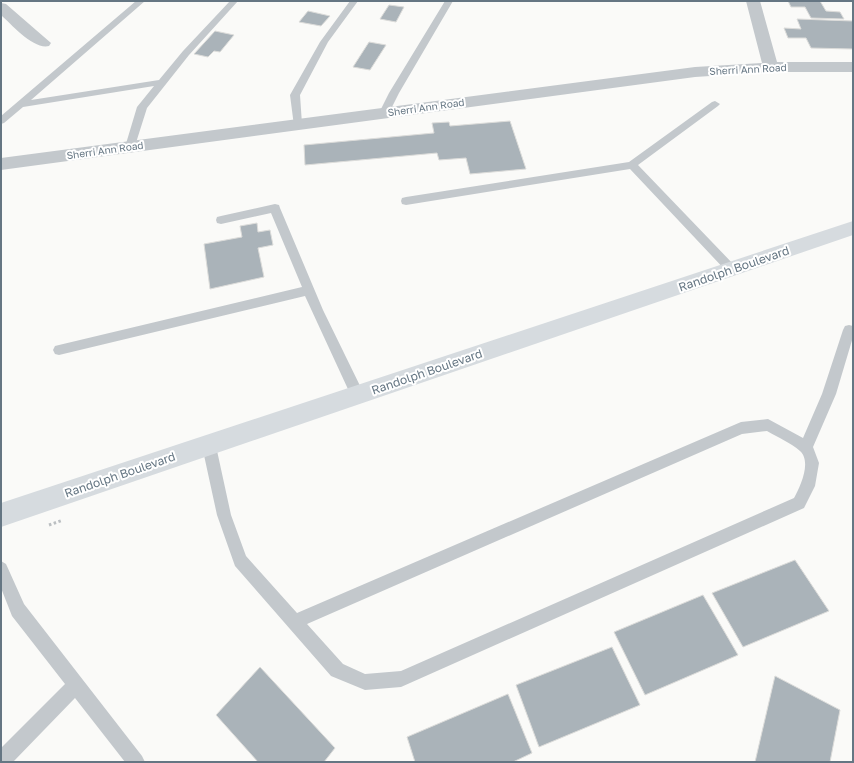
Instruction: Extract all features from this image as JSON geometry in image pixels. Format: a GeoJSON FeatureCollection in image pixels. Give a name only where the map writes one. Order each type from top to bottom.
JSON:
{"type":"FeatureCollection","features":[{"type":"Feature","properties":{"kind":"main road","name":"Randolph Boulevard"},"geometry":{"type":"LineString","coordinates":[[1,515],[853,228]]}},
{"type":"Feature","properties":{"kind":"street"},"geometry":{"type":"LineString","coordinates":[[753,1],[771,67]]}},
{"type":"Feature","properties":{"kind":"street"},"geometry":{"type":"LineString","coordinates":[[1,7],[26,30],[44,42]]}},
{"type":"Feature","properties":{"kind":"street","name":"Sherri Ann Road"},"geometry":{"type":"LineString","coordinates":[[1,164],[695,72],[771,67],[853,66]]}},
{"type":"Feature","properties":{"kind":"lane"},"geometry":{"type":"LineString","coordinates":[[1,121],[141,1]]}},
{"type":"Feature","properties":{"kind":"lane"},"geometry":{"type":"LineString","coordinates":[[130,146],[142,108],[186,53],[234,1]]}},
{"type":"Feature","properties":{"kind":"lane"},"geometry":{"type":"LineString","coordinates":[[297,124],[295,94],[324,42],[354,1]]}},
{"type":"Feature","properties":{"kind":"lane"},"geometry":{"type":"LineString","coordinates":[[384,113],[394,93],[449,1]]}},
{"type":"Feature","properties":{"kind":"lane"},"geometry":{"type":"LineString","coordinates":[[20,105],[163,82]]}},
{"type":"Feature","properties":{"kind":"lane"},"geometry":{"type":"LineString","coordinates":[[406,201],[632,165],[715,104]]}},
{"type":"Feature","properties":{"kind":"lane"},"geometry":{"type":"LineString","coordinates":[[632,165],[732,270]]}},
{"type":"Feature","properties":{"kind":"lane"},"geometry":{"type":"LineString","coordinates":[[221,220],[275,208],[309,290],[358,396]]}},
{"type":"Feature","properties":{"kind":"lane"},"geometry":{"type":"LineString","coordinates":[[59,350],[309,290]]}},
{"type":"Feature","properties":{"kind":"lane"},"geometry":{"type":"LineString","coordinates":[[806,447],[829,394],[849,330]]}},
{"type":"Feature","properties":{"kind":"lane"},"geometry":{"type":"LineString","coordinates":[[209,446],[224,515],[240,561],[294,622],[337,670],[365,682],[401,679],[798,503],[808,486],[812,463],[806,447],[768,425],[741,428],[294,622]]}},
{"type":"Feature","properties":{"kind":"lane"},"geometry":{"type":"LineString","coordinates":[[1,569],[18,610],[136,762]]}},
{"type":"Feature","properties":{"kind":"lane"},"geometry":{"type":"LineString","coordinates":[[1,761],[76,685]]}},
{"type":"Feature","properties":{"kind":"building"},"geometry":{"type":"Polygon","coordinates":[[[788,1],[820,1],[826,11],[840,12],[844,19],[811,18],[805,7],[791,7],[788,1]]]}},
{"type":"Feature","properties":{"kind":"building"},"geometry":{"type":"Polygon","coordinates":[[[389,5],[404,7],[396,22],[380,19],[389,5]]]}},
{"type":"Feature","properties":{"kind":"building"},"geometry":{"type":"Polygon","coordinates":[[[308,11],[330,16],[321,26],[299,22],[308,11]]]}},
{"type":"Feature","properties":{"kind":"building"},"geometry":{"type":"Polygon","coordinates":[[[797,19],[853,21],[853,49],[811,48],[806,38],[788,38],[784,28],[801,29],[797,19]]]}},
{"type":"Feature","properties":{"kind":"building"},"geometry":{"type":"Polygon","coordinates":[[[215,31],[234,35],[220,52],[214,51],[208,57],[194,54],[215,31]]]}},
{"type":"Feature","properties":{"kind":"building"},"geometry":{"type":"Polygon","coordinates":[[[369,42],[386,45],[370,70],[353,67],[369,42]]]}},
{"type":"Feature","properties":{"kind":"building"},"geometry":{"type":"Polygon","coordinates":[[[510,121],[526,169],[470,174],[466,158],[439,160],[437,153],[305,165],[304,145],[434,133],[432,123],[449,122],[450,126],[510,121]]]}},
{"type":"Feature","properties":{"kind":"building"},"geometry":{"type":"Polygon","coordinates":[[[257,223],[258,232],[270,230],[273,245],[258,248],[264,277],[210,289],[204,244],[242,237],[240,226],[257,223]]]}},
{"type":"Feature","properties":{"kind":"building"},"geometry":{"type":"Polygon","coordinates":[[[795,560],[829,611],[743,647],[712,593],[795,560]]]}},
{"type":"Feature","properties":{"kind":"building"},"geometry":{"type":"Polygon","coordinates":[[[703,595],[738,655],[645,695],[614,632],[703,595]]]}},
{"type":"Feature","properties":{"kind":"building"},"geometry":{"type":"Polygon","coordinates":[[[612,647],[640,705],[539,747],[516,685],[612,647]]]}},
{"type":"Feature","properties":{"kind":"building"},"geometry":{"type":"Polygon","coordinates":[[[260,667],[335,748],[324,762],[258,762],[216,715],[260,667]]]}},
{"type":"Feature","properties":{"kind":"building"},"geometry":{"type":"Polygon","coordinates":[[[775,676],[840,710],[830,762],[755,762],[775,676]]]}},
{"type":"Feature","properties":{"kind":"building"},"geometry":{"type":"Polygon","coordinates":[[[508,694],[532,753],[513,762],[415,762],[407,737],[508,694]]]}}]}
